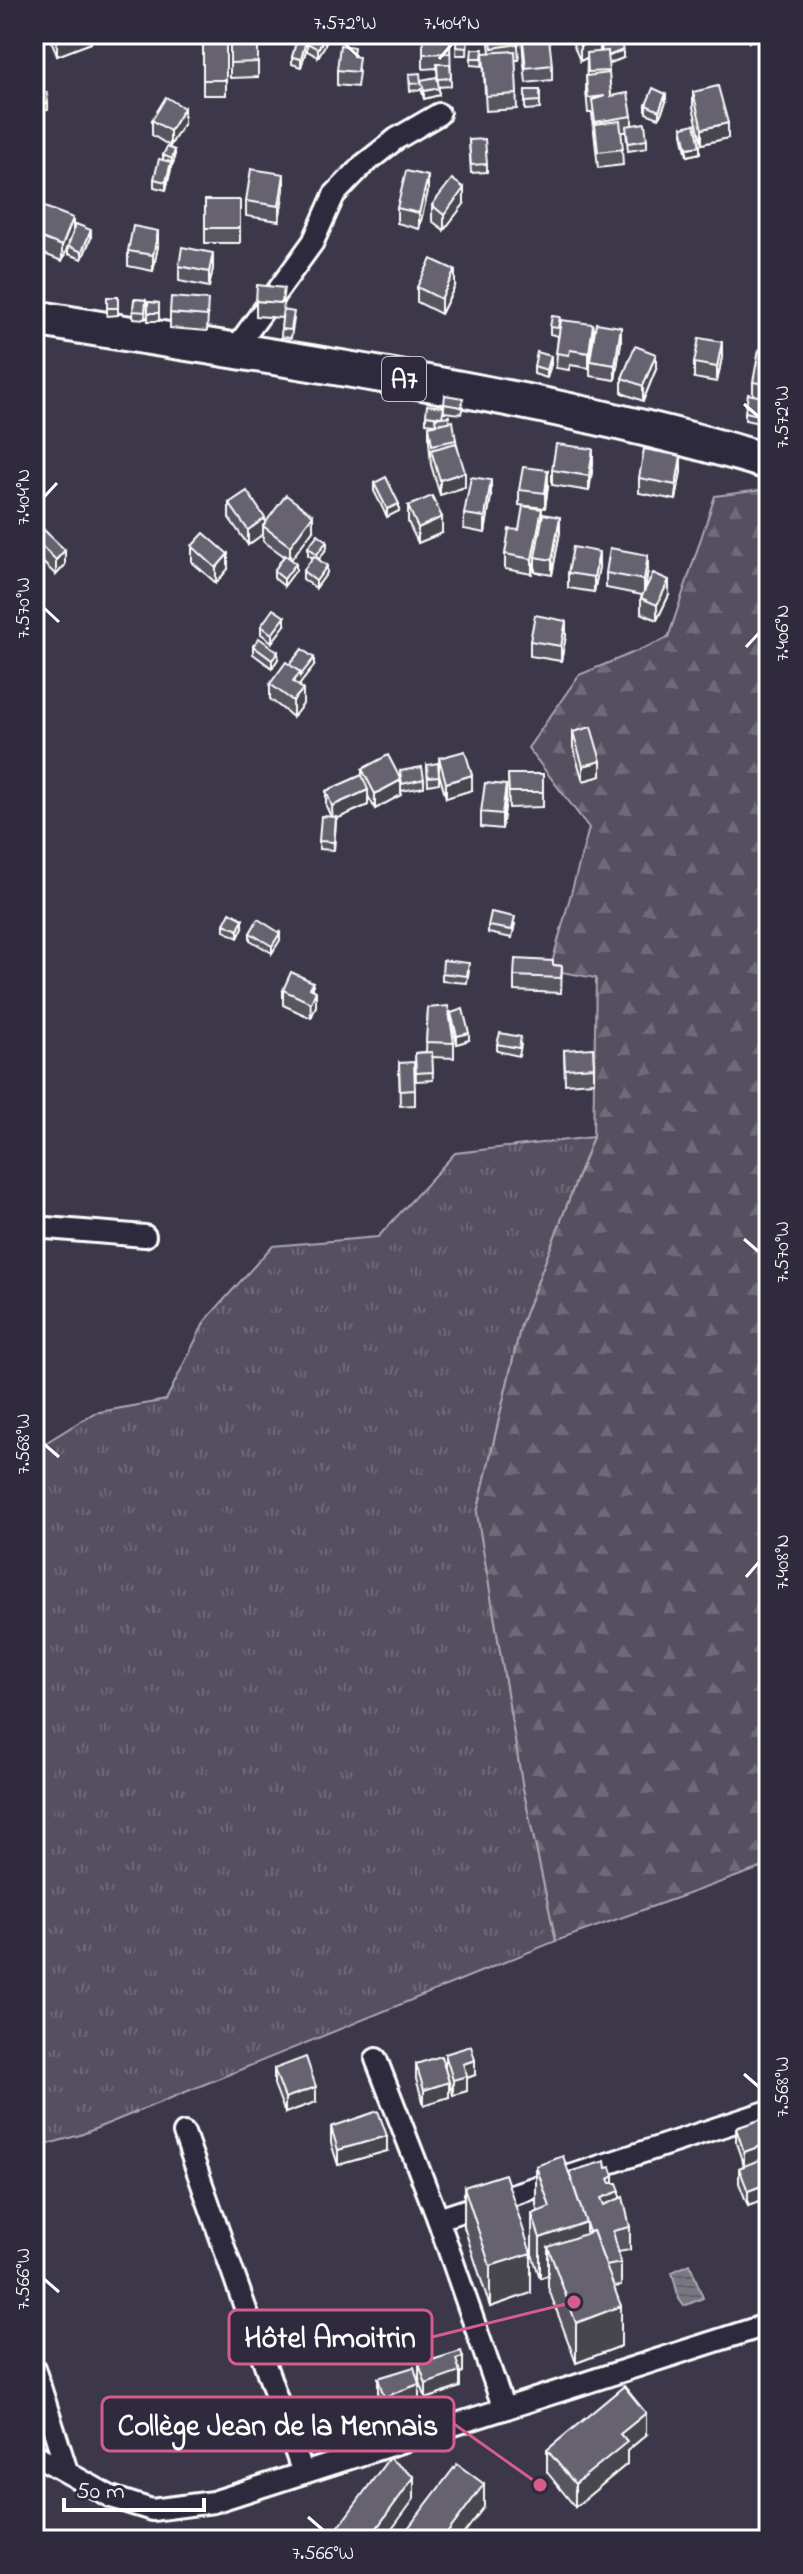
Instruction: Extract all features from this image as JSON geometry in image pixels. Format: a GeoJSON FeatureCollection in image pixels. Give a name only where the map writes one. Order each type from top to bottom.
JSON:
{"type":"FeatureCollection","features":[{"type":"Feature","properties":{"kind":"main road","name":"A7"},"geometry":{"type":"LineString","coordinates":[[34,318],[529,402],[707,443],[769,462]]}},
{"type":"Feature","properties":{"kind":"street"},"geometry":{"type":"LineString","coordinates":[[233,352],[313,242],[334,195],[363,165],[396,139],[439,114]]}},
{"type":"Feature","properties":{"kind":"street"},"geometry":{"type":"LineString","coordinates":[[34,1227],[145,1236]]}},
{"type":"Feature","properties":{"kind":"street"},"geometry":{"type":"LineString","coordinates":[[376,2059],[438,2219],[504,2409]]}},
{"type":"Feature","properties":{"kind":"street"},"geometry":{"type":"LineString","coordinates":[[438,2219],[769,2111]]}},
{"type":"Feature","properties":{"kind":"street"},"geometry":{"type":"LineString","coordinates":[[184,2133],[303,2473]]}},
{"type":"Feature","properties":{"kind":"street"},"geometry":{"type":"LineString","coordinates":[[34,2454],[111,2497],[152,2510],[213,2502],[769,2324]]}},
{"type":"Feature","properties":{"kind":"street"},"geometry":{"type":"LineString","coordinates":[[34,2368],[67,2471]]}},
{"type":"Feature","properties":{"kind":"green space"},"geometry":{"type":"Polygon","coordinates":[[[769,489],[769,1865],[556,1941],[523,1788],[477,1513],[521,1325],[593,1137],[596,978],[550,970],[589,828],[528,748],[579,675],[668,638],[715,496],[769,489]]]}},
{"type":"Feature","properties":{"kind":"green space"},"geometry":{"type":"Polygon","coordinates":[[[593,1137],[521,1325],[477,1513],[523,1788],[556,1941],[80,2135],[34,2148],[34,1450],[94,1413],[166,1400],[205,1321],[272,1246],[378,1237],[455,1153],[593,1137]]]}},
{"type":"Feature","properties":{"kind":"shaded area"},"geometry":{"type":"Polygon","coordinates":[[[690,2264],[703,2298],[684,2306],[672,2272],[690,2264]]]}},
{"type":"Feature","properties":{"kind":"building"},"geometry":{"type":"Polygon","coordinates":[[[55,34],[75,34],[57,41],[55,34]]]}},
{"type":"Feature","properties":{"kind":"building"},"geometry":{"type":"Polygon","coordinates":[[[304,34],[325,37],[318,49],[307,43],[310,37],[304,34]]]}},
{"type":"Feature","properties":{"kind":"building"},"geometry":{"type":"Polygon","coordinates":[[[423,34],[450,34],[450,53],[423,54],[423,34]]]}},
{"type":"Feature","properties":{"kind":"building"},"geometry":{"type":"Polygon","coordinates":[[[457,34],[468,34],[467,48],[456,47],[457,34]]]}},
{"type":"Feature","properties":{"kind":"building"},"geometry":{"type":"Polygon","coordinates":[[[490,34],[517,34],[519,44],[492,48],[490,34]]]}},
{"type":"Feature","properties":{"kind":"building"},"geometry":{"type":"Polygon","coordinates":[[[522,34],[535,34],[535,40],[523,41],[523,46],[522,34]]]}},
{"type":"Feature","properties":{"kind":"building"},"geometry":{"type":"Polygon","coordinates":[[[575,34],[598,34],[600,37],[580,46],[575,34]]]}},
{"type":"Feature","properties":{"kind":"building"},"geometry":{"type":"Polygon","coordinates":[[[298,35],[307,37],[301,59],[292,57],[298,35]]]}},
{"type":"Feature","properties":{"kind":"building"},"geometry":{"type":"Polygon","coordinates":[[[258,36],[258,62],[230,63],[230,37],[258,36]]]}},
{"type":"Feature","properties":{"kind":"building"},"geometry":{"type":"Polygon","coordinates":[[[549,38],[552,65],[526,68],[523,41],[549,38]]]}},
{"type":"Feature","properties":{"kind":"building"},"geometry":{"type":"Polygon","coordinates":[[[619,39],[623,50],[608,56],[608,51],[602,52],[601,47],[619,39]]]}},
{"type":"Feature","properties":{"kind":"building"},"geometry":{"type":"Polygon","coordinates":[[[226,43],[226,80],[203,80],[203,44],[226,43]]]}},
{"type":"Feature","properties":{"kind":"building"},"geometry":{"type":"Polygon","coordinates":[[[340,45],[354,47],[353,56],[359,57],[357,72],[337,70],[340,45]]]}},
{"type":"Feature","properties":{"kind":"building"},"geometry":{"type":"Polygon","coordinates":[[[472,49],[483,49],[482,58],[471,58],[472,49]]]}},
{"type":"Feature","properties":{"kind":"building"},"geometry":{"type":"Polygon","coordinates":[[[515,51],[517,94],[486,96],[483,53],[515,51]]]}},
{"type":"Feature","properties":{"kind":"building"},"geometry":{"type":"Polygon","coordinates":[[[608,51],[609,71],[588,72],[587,53],[608,51]]]}},
{"type":"Feature","properties":{"kind":"building"},"geometry":{"type":"Polygon","coordinates":[[[437,64],[450,64],[451,78],[438,79],[437,64]]]}},
{"type":"Feature","properties":{"kind":"building"},"geometry":{"type":"Polygon","coordinates":[[[420,73],[421,83],[410,84],[409,74],[420,73]]]}},
{"type":"Feature","properties":{"kind":"building"},"geometry":{"type":"Polygon","coordinates":[[[609,73],[611,96],[628,93],[632,116],[595,122],[592,100],[605,96],[588,98],[586,76],[609,73]]]}},
{"type":"Feature","properties":{"kind":"building"},"geometry":{"type":"Polygon","coordinates":[[[437,77],[439,88],[424,91],[421,80],[437,77]]]}},
{"type":"Feature","properties":{"kind":"building"},"geometry":{"type":"Polygon","coordinates":[[[718,86],[728,123],[702,129],[693,92],[718,86]]]}},
{"type":"Feature","properties":{"kind":"building"},"geometry":{"type":"Polygon","coordinates":[[[653,88],[666,94],[659,111],[646,105],[653,88]]]}},
{"type":"Feature","properties":{"kind":"building"},"geometry":{"type":"Polygon","coordinates":[[[525,90],[540,90],[540,101],[525,102],[525,90]]]}},
{"type":"Feature","properties":{"kind":"building"},"geometry":{"type":"Polygon","coordinates":[[[47,92],[48,103],[34,104],[34,93],[47,92]]]}},
{"type":"Feature","properties":{"kind":"building"},"geometry":{"type":"Polygon","coordinates":[[[166,97],[184,108],[170,131],[152,120],[166,97]]]}},
{"type":"Feature","properties":{"kind":"building"},"geometry":{"type":"Polygon","coordinates":[[[620,121],[623,149],[598,152],[595,124],[620,121]]]}},
{"type":"Feature","properties":{"kind":"building"},"geometry":{"type":"Polygon","coordinates":[[[645,123],[647,140],[628,143],[626,126],[645,123]]]}},
{"type":"Feature","properties":{"kind":"building"},"geometry":{"type":"Polygon","coordinates":[[[695,124],[700,146],[687,148],[682,127],[695,124]]]}},
{"type":"Feature","properties":{"kind":"building"},"geometry":{"type":"Polygon","coordinates":[[[485,139],[487,164],[471,165],[469,140],[485,139]]]}},
{"type":"Feature","properties":{"kind":"building"},"geometry":{"type":"Polygon","coordinates":[[[167,147],[175,150],[172,159],[163,155],[167,147]]]}},
{"type":"Feature","properties":{"kind":"building"},"geometry":{"type":"Polygon","coordinates":[[[159,159],[171,162],[166,182],[154,179],[159,159]]]}},
{"type":"Feature","properties":{"kind":"building"},"geometry":{"type":"Polygon","coordinates":[[[251,169],[284,174],[279,206],[246,201],[251,169]]]}},
{"type":"Feature","properties":{"kind":"building"},"geometry":{"type":"Polygon","coordinates":[[[406,171],[428,176],[419,213],[397,208],[406,171]]]}},
{"type":"Feature","properties":{"kind":"building"},"geometry":{"type":"Polygon","coordinates":[[[452,179],[464,188],[444,215],[432,205],[452,179]]]}},
{"type":"Feature","properties":{"kind":"building"},"geometry":{"type":"Polygon","coordinates":[[[205,200],[240,200],[240,228],[205,228],[205,200]]]}},
{"type":"Feature","properties":{"kind":"building"},"geometry":{"type":"Polygon","coordinates":[[[42,206],[73,218],[62,246],[34,235],[34,225],[42,206]]]}},
{"type":"Feature","properties":{"kind":"building"},"geometry":{"type":"Polygon","coordinates":[[[76,224],[91,230],[82,252],[68,246],[76,224]]]}},
{"type":"Feature","properties":{"kind":"building"},"geometry":{"type":"Polygon","coordinates":[[[133,226],[158,231],[153,255],[128,251],[133,226]]]}},
{"type":"Feature","properties":{"kind":"building"},"geometry":{"type":"Polygon","coordinates":[[[182,247],[213,253],[209,272],[179,266],[182,247]]]}},
{"type":"Feature","properties":{"kind":"building"},"geometry":{"type":"Polygon","coordinates":[[[431,259],[455,270],[441,299],[417,287],[431,259]]]}},
{"type":"Feature","properties":{"kind":"building"},"geometry":{"type":"Polygon","coordinates":[[[257,285],[284,288],[282,303],[256,301],[257,285]]]}},
{"type":"Feature","properties":{"kind":"building"},"geometry":{"type":"Polygon","coordinates":[[[107,297],[118,297],[118,308],[107,308],[107,297]]]}},
{"type":"Feature","properties":{"kind":"building"},"geometry":{"type":"Polygon","coordinates":[[[171,297],[208,300],[207,316],[170,313],[171,297]]]}},
{"type":"Feature","properties":{"kind":"building"},"geometry":{"type":"Polygon","coordinates":[[[134,299],[146,300],[145,312],[133,311],[134,299]]]}},
{"type":"Feature","properties":{"kind":"building"},"geometry":{"type":"Polygon","coordinates":[[[148,302],[159,303],[159,313],[148,313],[148,302]]]}},
{"type":"Feature","properties":{"kind":"building"},"geometry":{"type":"Polygon","coordinates":[[[283,310],[294,312],[291,330],[281,329],[283,310]]]}},
{"type":"Feature","properties":{"kind":"building"},"geometry":{"type":"Polygon","coordinates":[[[552,316],[560,317],[558,328],[550,327],[552,316]]]}},
{"type":"Feature","properties":{"kind":"building"},"geometry":{"type":"Polygon","coordinates":[[[561,320],[593,324],[589,353],[570,350],[569,355],[556,353],[561,320]]]}},
{"type":"Feature","properties":{"kind":"building"},"geometry":{"type":"Polygon","coordinates":[[[596,323],[621,327],[615,365],[590,361],[596,323]]]}},
{"type":"Feature","properties":{"kind":"building"},"geometry":{"type":"Polygon","coordinates":[[[699,338],[722,342],[717,367],[694,363],[699,338]]]}},
{"type":"Feature","properties":{"kind":"building"},"geometry":{"type":"Polygon","coordinates":[[[635,346],[656,354],[643,386],[622,378],[635,346]]]}},
{"type":"Feature","properties":{"kind":"building"},"geometry":{"type":"Polygon","coordinates":[[[759,350],[769,352],[765,384],[753,382],[759,350]]]}},
{"type":"Feature","properties":{"kind":"building"},"geometry":{"type":"Polygon","coordinates":[[[537,352],[551,356],[547,370],[534,366],[537,352]]]}},
{"type":"Feature","properties":{"kind":"building"},"geometry":{"type":"Polygon","coordinates":[[[748,394],[763,397],[759,415],[745,412],[748,394]]]}},
{"type":"Feature","properties":{"kind":"building"},"geometry":{"type":"Polygon","coordinates":[[[445,395],[463,398],[461,407],[444,404],[445,395]]]}},
{"type":"Feature","properties":{"kind":"building"},"geometry":{"type":"Polygon","coordinates":[[[427,405],[444,407],[442,417],[426,415],[427,405]]]}},
{"type":"Feature","properties":{"kind":"building"},"geometry":{"type":"Polygon","coordinates":[[[449,416],[450,422],[436,424],[435,418],[449,416]]]}},
{"type":"Feature","properties":{"kind":"building"},"geometry":{"type":"Polygon","coordinates":[[[453,421],[456,440],[432,445],[429,426],[453,421]]]}},
{"type":"Feature","properties":{"kind":"building"},"geometry":{"type":"Polygon","coordinates":[[[456,443],[465,472],[440,480],[431,450],[456,443]]]}},
{"type":"Feature","properties":{"kind":"building"},"geometry":{"type":"Polygon","coordinates":[[[556,444],[593,449],[589,476],[552,470],[556,444]]]}},
{"type":"Feature","properties":{"kind":"building"},"geometry":{"type":"Polygon","coordinates":[[[644,449],[681,456],[676,485],[639,478],[644,449]]]}},
{"type":"Feature","properties":{"kind":"building"},"geometry":{"type":"Polygon","coordinates":[[[523,467],[548,470],[545,493],[519,490],[523,467]]]}},
{"type":"Feature","properties":{"kind":"building"},"geometry":{"type":"Polygon","coordinates":[[[386,477],[399,504],[387,509],[374,483],[386,477]]]}},
{"type":"Feature","properties":{"kind":"building"},"geometry":{"type":"Polygon","coordinates":[[[471,477],[491,480],[485,517],[464,514],[471,477]]]}},
{"type":"Feature","properties":{"kind":"building"},"geometry":{"type":"Polygon","coordinates":[[[247,491],[265,518],[248,530],[229,503],[247,491]]]}},
{"type":"Feature","properties":{"kind":"building"},"geometry":{"type":"Polygon","coordinates":[[[286,495],[313,515],[290,546],[263,526],[286,495]]]}},
{"type":"Feature","properties":{"kind":"building"},"geometry":{"type":"Polygon","coordinates":[[[432,496],[442,517],[418,528],[408,506],[432,496]]]}},
{"type":"Feature","properties":{"kind":"building"},"geometry":{"type":"Polygon","coordinates":[[[523,506],[542,509],[532,559],[505,554],[509,529],[519,530],[523,506]]]}},
{"type":"Feature","properties":{"kind":"building"},"geometry":{"type":"Polygon","coordinates":[[[543,514],[560,517],[552,560],[535,557],[543,514]]]}},
{"type":"Feature","properties":{"kind":"building"},"geometry":{"type":"Polygon","coordinates":[[[42,528],[65,550],[56,560],[34,539],[42,528]]]}},
{"type":"Feature","properties":{"kind":"building"},"geometry":{"type":"Polygon","coordinates":[[[204,533],[228,554],[216,568],[192,546],[204,533]]]}},
{"type":"Feature","properties":{"kind":"building"},"geometry":{"type":"Polygon","coordinates":[[[318,534],[327,541],[317,554],[308,547],[318,534]]]}},
{"type":"Feature","properties":{"kind":"building"},"geometry":{"type":"Polygon","coordinates":[[[573,547],[599,552],[594,577],[568,573],[573,547]]]}},
{"type":"Feature","properties":{"kind":"building"},"geometry":{"type":"Polygon","coordinates":[[[610,548],[648,555],[644,580],[606,573],[610,548]]]}},
{"type":"Feature","properties":{"kind":"building"},"geometry":{"type":"Polygon","coordinates":[[[285,555],[296,563],[284,579],[274,571],[285,555]]]}},
{"type":"Feature","properties":{"kind":"building"},"geometry":{"type":"Polygon","coordinates":[[[314,556],[327,566],[316,581],[303,571],[314,556]]]}},
{"type":"Feature","properties":{"kind":"building"},"geometry":{"type":"Polygon","coordinates":[[[653,573],[669,580],[657,605],[641,598],[653,573]]]}},
{"type":"Feature","properties":{"kind":"building"},"geometry":{"type":"Polygon","coordinates":[[[273,609],[285,617],[272,634],[261,626],[273,609]]]}},
{"type":"Feature","properties":{"kind":"building"},"geometry":{"type":"Polygon","coordinates":[[[535,615],[566,621],[561,646],[530,641],[535,615]]]}},
{"type":"Feature","properties":{"kind":"building"},"geometry":{"type":"Polygon","coordinates":[[[259,638],[278,652],[272,660],[253,646],[259,638]]]}},
{"type":"Feature","properties":{"kind":"building"},"geometry":{"type":"Polygon","coordinates":[[[302,649],[314,658],[300,676],[300,672],[289,665],[302,649]]]}},
{"type":"Feature","properties":{"kind":"building"},"geometry":{"type":"Polygon","coordinates":[[[286,662],[300,672],[293,682],[303,689],[293,701],[270,684],[286,662]]]}},
{"type":"Feature","properties":{"kind":"building"},"geometry":{"type":"Polygon","coordinates":[[[591,727],[601,761],[583,766],[573,732],[591,727]]]}},
{"type":"Feature","properties":{"kind":"building"},"geometry":{"type":"Polygon","coordinates":[[[465,751],[472,775],[446,783],[439,758],[465,751]]]}},
{"type":"Feature","properties":{"kind":"building"},"geometry":{"type":"Polygon","coordinates":[[[388,755],[401,780],[375,794],[362,769],[388,755]]]}},
{"type":"Feature","properties":{"kind":"building"},"geometry":{"type":"Polygon","coordinates":[[[438,763],[439,776],[428,777],[427,765],[438,763]]]}},
{"type":"Feature","properties":{"kind":"building"},"geometry":{"type":"Polygon","coordinates":[[[422,767],[424,779],[402,784],[400,771],[422,767]]]}},
{"type":"Feature","properties":{"kind":"building"},"geometry":{"type":"Polygon","coordinates":[[[508,774],[543,774],[543,792],[509,792],[508,774]]]}},
{"type":"Feature","properties":{"kind":"building"},"geometry":{"type":"Polygon","coordinates":[[[362,775],[368,790],[332,806],[326,791],[362,775]]]}},
{"type":"Feature","properties":{"kind":"building"},"geometry":{"type":"Polygon","coordinates":[[[485,783],[506,785],[502,814],[481,812],[485,783]]]}},
{"type":"Feature","properties":{"kind":"building"},"geometry":{"type":"Polygon","coordinates":[[[321,816],[336,817],[334,842],[319,841],[321,816]]]}},
{"type":"Feature","properties":{"kind":"building"},"geometry":{"type":"Polygon","coordinates":[[[230,912],[243,919],[238,930],[224,924],[230,912]]]}},
{"type":"Feature","properties":{"kind":"building"},"geometry":{"type":"Polygon","coordinates":[[[491,912],[515,917],[512,930],[488,926],[491,912]]]}},
{"type":"Feature","properties":{"kind":"building"},"geometry":{"type":"Polygon","coordinates":[[[258,919],[280,933],[272,946],[250,933],[258,919]]]}},
{"type":"Feature","properties":{"kind":"building"},"geometry":{"type":"Polygon","coordinates":[[[515,959],[553,961],[553,965],[562,966],[561,978],[514,976],[515,959]]]}},
{"type":"Feature","properties":{"kind":"building"},"geometry":{"type":"Polygon","coordinates":[[[443,960],[469,963],[467,976],[442,973],[443,960]]]}},
{"type":"Feature","properties":{"kind":"building"},"geometry":{"type":"Polygon","coordinates":[[[291,972],[313,982],[310,988],[316,991],[311,1003],[283,990],[291,972]]]}},
{"type":"Feature","properties":{"kind":"building"},"geometry":{"type":"Polygon","coordinates":[[[448,1006],[454,1043],[426,1042],[428,1008],[448,1006]]]}},
{"type":"Feature","properties":{"kind":"building"},"geometry":{"type":"Polygon","coordinates":[[[463,1009],[469,1033],[457,1036],[451,1013],[463,1009]]]}},
{"type":"Feature","properties":{"kind":"building"},"geometry":{"type":"Polygon","coordinates":[[[500,1033],[521,1037],[519,1048],[497,1044],[500,1033]]]}},
{"type":"Feature","properties":{"kind":"building"},"geometry":{"type":"Polygon","coordinates":[[[593,1048],[594,1067],[565,1069],[564,1050],[593,1048]]]}},
{"type":"Feature","properties":{"kind":"building"},"geometry":{"type":"Polygon","coordinates":[[[432,1052],[433,1072],[416,1073],[415,1053],[432,1052]]]}},
{"type":"Feature","properties":{"kind":"building"},"geometry":{"type":"Polygon","coordinates":[[[414,1062],[415,1090],[400,1091],[399,1063],[414,1062]]]}},
{"type":"Feature","properties":{"kind":"building"},"geometry":{"type":"Polygon","coordinates":[[[471,2046],[475,2060],[463,2064],[467,2076],[453,2080],[445,2054],[471,2046]]]}},
{"type":"Feature","properties":{"kind":"building"},"geometry":{"type":"Polygon","coordinates":[[[441,2056],[449,2082],[424,2090],[416,2064],[441,2056]]]}},
{"type":"Feature","properties":{"kind":"building"},"geometry":{"type":"Polygon","coordinates":[[[306,2057],[316,2087],[285,2098],[274,2069],[306,2057]]]}},
{"type":"Feature","properties":{"kind":"building"},"geometry":{"type":"Polygon","coordinates":[[[378,2111],[387,2136],[338,2150],[331,2127],[378,2111]]]}},
{"type":"Feature","properties":{"kind":"building"},"geometry":{"type":"Polygon","coordinates":[[[769,2117],[769,2143],[744,2152],[736,2128],[769,2117]]]}},
{"type":"Feature","properties":{"kind":"building"},"geometry":{"type":"Polygon","coordinates":[[[563,2156],[586,2222],[540,2238],[532,2214],[550,2207],[536,2166],[563,2156]]]}},
{"type":"Feature","properties":{"kind":"building"},"geometry":{"type":"Polygon","coordinates":[[[769,2156],[769,2183],[748,2191],[739,2168],[769,2156]]]}},
{"type":"Feature","properties":{"kind":"building"},"geometry":{"type":"Polygon","coordinates":[[[605,2161],[606,2168],[611,2167],[614,2176],[609,2179],[611,2183],[617,2183],[620,2191],[601,2198],[604,2205],[623,2197],[630,2227],[613,2231],[621,2263],[606,2266],[593,2231],[589,2232],[569,2172],[605,2161]]]}},
{"type":"Feature","properties":{"kind":"building"},"geometry":{"type":"Polygon","coordinates":[[[505,2174],[531,2253],[490,2266],[464,2187],[505,2174]]]}},
{"type":"Feature","properties":{"kind":"building"},"geometry":{"type":"Polygon","coordinates":[[[593,2231],[621,2306],[576,2323],[548,2247],[593,2231]]]}},
{"type":"Feature","properties":{"kind":"building"},"geometry":{"type":"Polygon","coordinates":[[[461,2351],[463,2357],[456,2359],[460,2372],[426,2384],[419,2364],[461,2351]]]}},
{"type":"Feature","properties":{"kind":"building"},"geometry":{"type":"Polygon","coordinates":[[[414,2367],[419,2384],[384,2397],[378,2378],[414,2367]]]}},
{"type":"Feature","properties":{"kind":"building"},"geometry":{"type":"Polygon","coordinates":[[[624,2386],[646,2413],[620,2434],[627,2442],[575,2484],[547,2450],[624,2386]]]}},
{"type":"Feature","properties":{"kind":"building"},"geometry":{"type":"Polygon","coordinates":[[[389,2458],[414,2477],[368,2540],[329,2540],[389,2458]]]}},
{"type":"Feature","properties":{"kind":"building"},"geometry":{"type":"Polygon","coordinates":[[[457,2464],[484,2484],[442,2540],[399,2540],[457,2464]]]}},
{"type":"Feature","properties":{"kind":"place","name":"Hôtel Amoitrin"},"geometry":{"type":"Point","coordinates":[574,2302]}},
{"type":"Feature","properties":{"kind":"place","name":"Collège Jean de la Mennais"},"geometry":{"type":"Point","coordinates":[540,2485]}}]}
